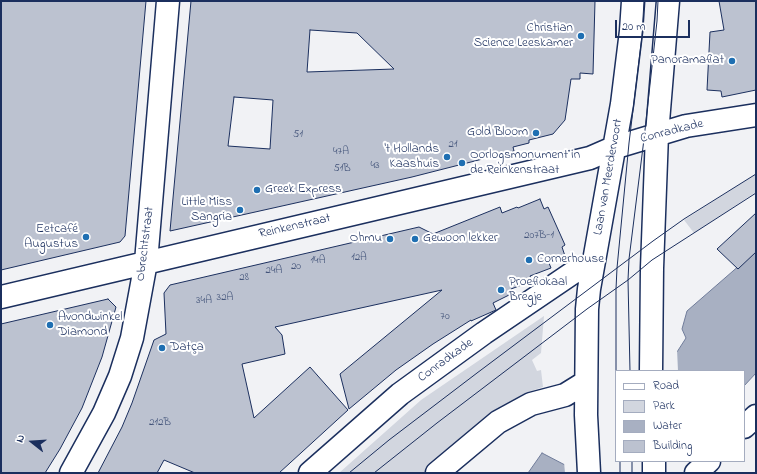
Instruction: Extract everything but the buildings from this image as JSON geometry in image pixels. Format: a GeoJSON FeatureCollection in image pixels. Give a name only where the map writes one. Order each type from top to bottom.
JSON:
{"type":"FeatureCollection","features":[{"type":"Feature","properties":{"kind":"street","name":"Obrechtstraat"},"geometry":{"type":"LineString","coordinates":[[71,473],[104,413],[120,376],[132,338],[146,262],[168,1]]}},
{"type":"Feature","properties":{"kind":"street","name":"Laan van Meerdervoort"},"geometry":{"type":"LineString","coordinates":[[589,473],[586,415],[587,310],[589,289],[622,104],[633,1]]}},
{"type":"Feature","properties":{"kind":"street"},"geometry":{"type":"LineString","coordinates":[[651,370],[652,241],[657,134],[668,1]]}},
{"type":"Feature","properties":{"kind":"street","name":"Conradkade"},"geometry":{"type":"LineString","coordinates":[[590,158],[614,148],[686,126],[756,115]]}},
{"type":"Feature","properties":{"kind":"street","name":"Reinkenstraat"},"geometry":{"type":"LineString","coordinates":[[1,297],[590,158]]}},
{"type":"Feature","properties":{"kind":"street","name":"Conradkade"},"geometry":{"type":"LineString","coordinates":[[310,473],[400,394],[478,337],[574,272],[594,267]]}},
{"type":"Feature","properties":{"kind":"street"},"geometry":{"type":"LineString","coordinates":[[436,473],[498,422],[531,404],[565,395],[586,382]]}},
{"type":"Feature","properties":{"kind":"street"},"geometry":{"type":"LineString","coordinates":[[745,426],[756,416]]}},
{"type":"Feature","properties":{"kind":"street"},"geometry":{"type":"LineString","coordinates":[[654,462],[654,473]]}},
{"type":"Feature","properties":{"kind":"street"},"geometry":{"type":"LineString","coordinates":[[696,473],[708,462]]}},
{"type":"Feature","properties":{"kind":"green space"},"geometry":{"type":"Polygon","coordinates":[[[756,174],[756,192],[694,233],[684,220],[756,174]]]}},
{"type":"Feature","properties":{"kind":"green space"},"geometry":{"type":"Polygon","coordinates":[[[544,316],[541,353],[532,360],[537,371],[541,370],[543,387],[525,393],[424,473],[339,473],[421,400],[544,316]]]}},
{"type":"Feature","properties":{"kind":"water"},"geometry":{"type":"Polygon","coordinates":[[[756,251],[756,373],[745,385],[745,370],[659,370],[677,352],[686,338],[682,329],[687,311],[756,251]]]}},
{"type":"Feature","properties":{"kind":"water"},"geometry":{"type":"Polygon","coordinates":[[[542,453],[565,465],[615,461],[632,473],[528,473],[542,453]]]}},
{"type":"Feature","properties":{"kind":"pier"},"geometry":{"type":"Polygon","coordinates":[[[677,349],[678,370],[657,370],[677,349]]]}},
{"type":"Feature","properties":{"kind":"pier"},"geometry":{"type":"Polygon","coordinates":[[[615,412],[615,462],[645,462],[635,473],[565,473],[564,462],[615,412]]]}},
{"type":"Feature","properties":{"kind":"tram line"},"geometry":{"type":"LineString","coordinates":[[616,370],[617,268],[629,143],[642,36],[644,1]]}},
{"type":"Feature","properties":{"kind":"tram line"},"geometry":{"type":"LineString","coordinates":[[630,370],[629,259],[644,139],[658,1]]}},
{"type":"Feature","properties":{"kind":"tram line"},"geometry":{"type":"LineString","coordinates":[[349,473],[389,440],[653,241],[684,219],[756,174]]}},
{"type":"Feature","properties":{"kind":"tram line"},"geometry":{"type":"LineString","coordinates":[[374,473],[437,423],[587,309],[628,280],[652,260],[756,193]]}},
{"type":"Feature","properties":{"kind":"tram line"},"geometry":{"type":"LineString","coordinates":[[620,462],[620,473]]}},
{"type":"Feature","properties":{"kind":"tram line"},"geometry":{"type":"LineString","coordinates":[[632,462],[632,473]]}},
{"type":"Feature","properties":{"kind":"place","name":"Christian Science Leeskamer"},"geometry":{"type":"Point","coordinates":[581,36]}},
{"type":"Feature","properties":{"kind":"place","name":"Panoramaflat"},"geometry":{"type":"Point","coordinates":[732,61]}},
{"type":"Feature","properties":{"kind":"place","name":"Gold Bloom"},"geometry":{"type":"Point","coordinates":[536,133]}},
{"type":"Feature","properties":{"kind":"place","name":"'t Hollands Kaashuis"},"geometry":{"type":"Point","coordinates":[447,157]}},
{"type":"Feature","properties":{"kind":"place","name":"Oorlogsmonument in de Reinkenstraat"},"geometry":{"type":"Point","coordinates":[462,163]}},
{"type":"Feature","properties":{"kind":"place","name":"Greek Express"},"geometry":{"type":"Point","coordinates":[257,190]}},
{"type":"Feature","properties":{"kind":"place","name":"Little Miss Sangria"},"geometry":{"type":"Point","coordinates":[240,210]}},
{"type":"Feature","properties":{"kind":"place","name":"Eetcafé Augustus"},"geometry":{"type":"Point","coordinates":[86,237]}},
{"type":"Feature","properties":{"kind":"place","name":"Ohmu"},"geometry":{"type":"Point","coordinates":[390,239]}},
{"type":"Feature","properties":{"kind":"place","name":"Gewoon lekker"},"geometry":{"type":"Point","coordinates":[415,239]}},
{"type":"Feature","properties":{"kind":"place","name":"Cornerhouse"},"geometry":{"type":"Point","coordinates":[529,260]}},
{"type":"Feature","properties":{"kind":"place","name":"Proeflokaal Bregje"},"geometry":{"type":"Point","coordinates":[501,290]}},
{"type":"Feature","properties":{"kind":"place","name":"Avondwinkel Diamond"},"geometry":{"type":"Point","coordinates":[50,325]}},
{"type":"Feature","properties":{"kind":"place","name":"Datça"},"geometry":{"type":"Point","coordinates":[162,348]}}]}
